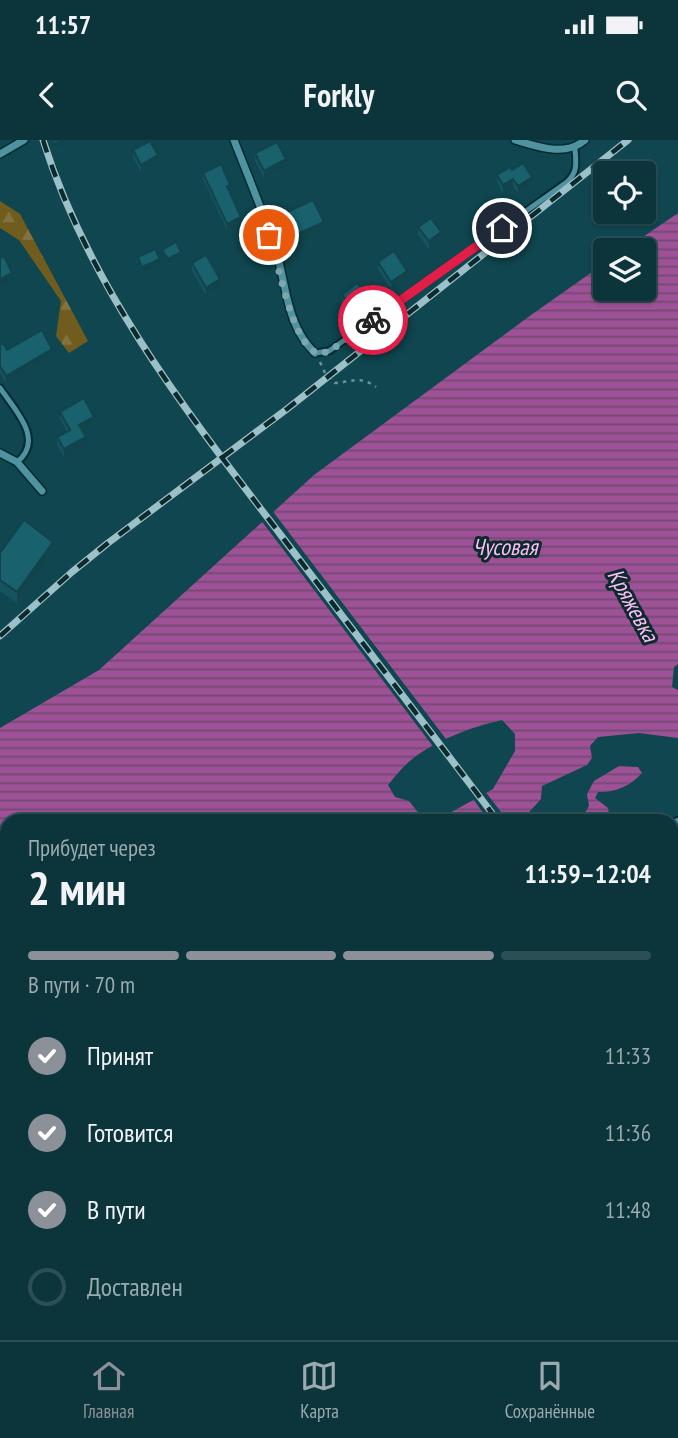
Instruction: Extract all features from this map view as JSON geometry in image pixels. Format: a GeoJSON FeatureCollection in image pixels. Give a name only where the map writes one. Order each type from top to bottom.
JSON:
{"type":"FeatureCollection","features":[{"type":"Feature","properties":{"kind":"street"},"geometry":{"type":"LineString","coordinates":[[0,153],[24,140]]}},
{"type":"Feature","properties":{"kind":"street"},"geometry":{"type":"LineString","coordinates":[[234,140],[278,259],[285,297],[302,338],[315,353]]}},
{"type":"Feature","properties":{"kind":"street"},"geometry":{"type":"LineString","coordinates":[[515,140],[545,149],[575,149],[585,140]]}},
{"type":"Feature","properties":{"kind":"street"},"geometry":{"type":"LineString","coordinates":[[0,453],[17,462],[41,491]]}},
{"type":"Feature","properties":{"kind":"lane"},"geometry":{"type":"LineString","coordinates":[[315,353],[330,351],[567,182],[577,166],[575,149]]}},
{"type":"Feature","properties":{"kind":"lane"},"geometry":{"type":"LineString","coordinates":[[0,388],[27,428],[29,441],[26,455],[17,462]]}},
{"type":"Feature","properties":{"kind":"path"},"geometry":{"type":"LineString","coordinates":[[315,353],[331,381],[335,383],[365,380],[376,387]]}},
{"type":"Feature","properties":{"kind":"green space"},"geometry":{"type":"Polygon","coordinates":[[[0,201],[20,214],[88,341],[69,353],[56,336],[61,301],[19,240],[0,228],[0,201]]]}},
{"type":"Feature","properties":{"kind":"water","name":"Чусовая"},"geometry":{"type":"Polygon","coordinates":[[[678,213],[678,664],[674,667],[672,687],[678,690],[678,738],[639,733],[598,737],[590,746],[592,758],[587,765],[542,786],[541,799],[527,814],[448,814],[493,789],[515,751],[515,734],[502,720],[478,726],[431,746],[402,769],[388,785],[395,797],[409,801],[419,814],[0,814],[0,728],[99,670],[314,475],[593,271],[593,301],[656,301],[656,238],[642,238],[678,213]]]}},
{"type":"Feature","properties":{"kind":"water"},"geometry":{"type":"Polygon","coordinates":[[[619,766],[638,767],[642,773],[622,788],[598,792],[595,798],[608,808],[609,814],[584,814],[589,806],[587,794],[594,781],[619,766]]]}},
{"type":"Feature","properties":{"kind":"pier"},"geometry":{"type":"Polygon","coordinates":[[[271,509],[449,743],[435,749],[260,519],[271,509]]]}},
{"type":"Feature","properties":{"kind":"pier"},"geometry":{"type":"Polygon","coordinates":[[[484,790],[503,814],[484,814],[471,796],[484,790]]]}},
{"type":"Feature","properties":{"kind":"building"},"geometry":{"type":"Polygon","coordinates":[[[150,141],[158,155],[141,165],[133,150],[150,141]]]}},
{"type":"Feature","properties":{"kind":"building"},"geometry":{"type":"Polygon","coordinates":[[[277,142],[286,159],[264,171],[255,153],[277,142]]]}},
{"type":"Feature","properties":{"kind":"building"},"geometry":{"type":"Polygon","coordinates":[[[523,163],[532,177],[518,186],[513,179],[503,185],[497,175],[523,163]]]}},
{"type":"Feature","properties":{"kind":"building"},"geometry":{"type":"Polygon","coordinates":[[[221,164],[230,185],[227,186],[241,217],[227,224],[203,173],[221,164]]]}},
{"type":"Feature","properties":{"kind":"building"},"geometry":{"type":"Polygon","coordinates":[[[313,200],[324,222],[295,235],[285,213],[313,200]]]}},
{"type":"Feature","properties":{"kind":"building"},"geometry":{"type":"Polygon","coordinates":[[[431,218],[441,232],[429,241],[418,227],[431,218]]]}},
{"type":"Feature","properties":{"kind":"building"},"geometry":{"type":"Polygon","coordinates":[[[176,242],[181,252],[168,259],[162,250],[176,242]]]}},
{"type":"Feature","properties":{"kind":"building"},"geometry":{"type":"Polygon","coordinates":[[[155,249],[160,259],[142,267],[138,257],[155,249]]]}},
{"type":"Feature","properties":{"kind":"building"},"geometry":{"type":"Polygon","coordinates":[[[394,251],[407,271],[391,282],[378,262],[394,251]]]}},
{"type":"Feature","properties":{"kind":"building"},"geometry":{"type":"Polygon","coordinates":[[[206,255],[220,279],[206,288],[192,263],[206,255]]]}},
{"type":"Feature","properties":{"kind":"building"},"geometry":{"type":"Polygon","coordinates":[[[4,256],[12,273],[0,279],[0,258],[4,256]]]}},
{"type":"Feature","properties":{"kind":"building"},"geometry":{"type":"Polygon","coordinates":[[[357,283],[370,299],[354,311],[342,295],[357,283]]]}},
{"type":"Feature","properties":{"kind":"building"},"geometry":{"type":"Polygon","coordinates":[[[42,330],[52,349],[6,376],[0,366],[0,345],[3,343],[7,350],[42,330]]]}},
{"type":"Feature","properties":{"kind":"building"},"geometry":{"type":"Polygon","coordinates":[[[84,398],[94,417],[79,425],[86,437],[64,449],[57,437],[70,430],[60,412],[84,398]]]}},
{"type":"Feature","properties":{"kind":"building"},"geometry":{"type":"Polygon","coordinates":[[[24,520],[53,542],[17,592],[0,580],[0,553],[24,520]]]}},
{"type":"Feature","properties":{"kind":"railway"},"geometry":{"type":"LineString","coordinates":[[43,140],[63,195],[87,247],[114,298],[176,395],[493,814]]}},
{"type":"Feature","properties":{"kind":"railway"},"geometry":{"type":"LineString","coordinates":[[0,636],[108,543],[287,409],[628,140]]}},
{"type":"Feature","properties":{"kind":"way so far"},"geometry":{"type":"LineString","coordinates":[[269,235],[278,259],[285,297],[302,338],[312,351],[319,354],[330,351],[373,320]]}},
{"type":"Feature","properties":{"kind":"route"},"geometry":{"type":"LineString","coordinates":[[373,320],[502,228]]}},
{"type":"Feature","properties":{"kind":"water label","name":"Кряжевка"},"geometry":{"type":"Point","coordinates":[633,605]}}]}
